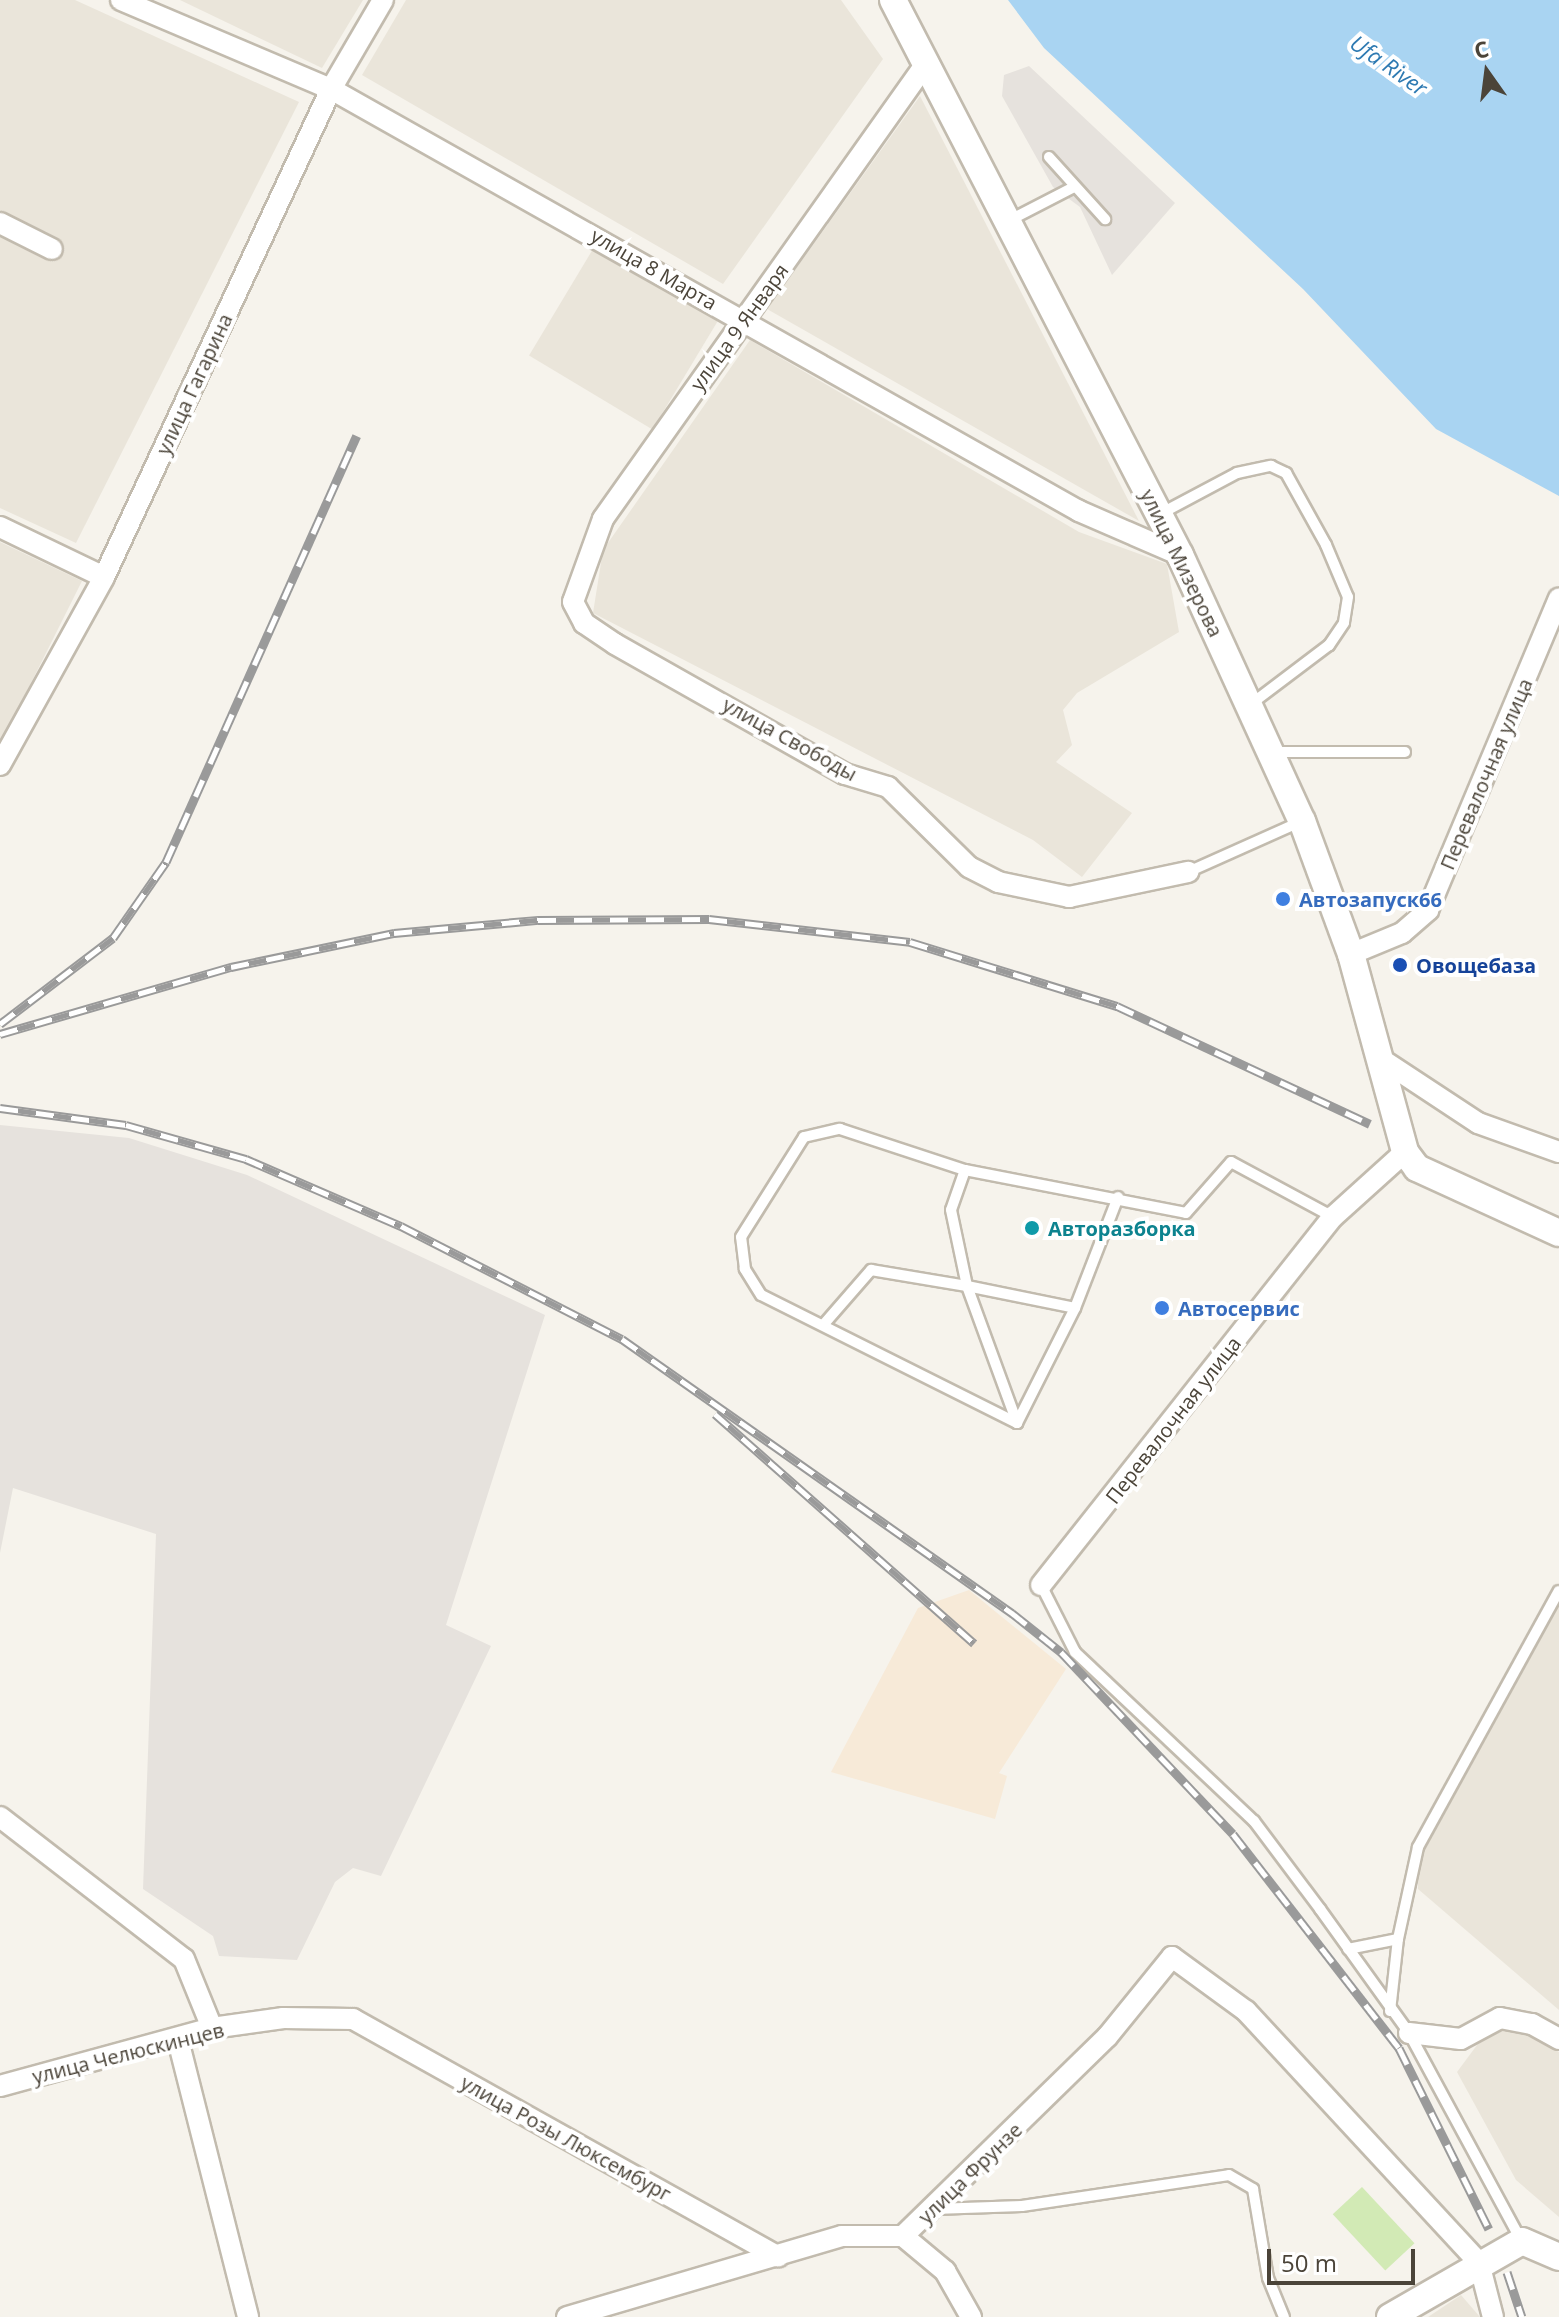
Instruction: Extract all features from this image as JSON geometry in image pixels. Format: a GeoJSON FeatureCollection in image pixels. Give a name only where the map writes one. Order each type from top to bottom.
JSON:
{"type":"FeatureCollection","features":[{"type":"Feature","properties":{"kind":"street","name":"улица 8 Марта"},"geometry":{"type":"LineString","coordinates":[[121,0],[331,89],[1079,511],[1180,555]]}},
{"type":"Feature","properties":{"kind":"street","name":"улица Гагарина"},"geometry":{"type":"LineString","coordinates":[[0,765],[104,577],[331,89],[383,0]]}},
{"type":"Feature","properties":{"kind":"street","name":"улица Мизерова"},"geometry":{"type":"LineString","coordinates":[[893,0],[1010,220],[1180,555],[1302,821],[1351,954],[1405,1152]]}},
{"type":"Feature","properties":{"kind":"street","name":"улица 9 Января"},"geometry":{"type":"LineString","coordinates":[[573,602],[603,519],[927,62]]}},
{"type":"Feature","properties":{"kind":"street"},"geometry":{"type":"LineString","coordinates":[[0,223],[52,249]]}},
{"type":"Feature","properties":{"kind":"street"},"geometry":{"type":"LineString","coordinates":[[0,527],[104,577]]}},
{"type":"Feature","properties":{"kind":"street","name":"Перевалочная улица"},"geometry":{"type":"LineString","coordinates":[[1351,954],[1402,933],[1428,910],[1550,648],[1559,598]]}},
{"type":"Feature","properties":{"kind":"street","name":"улица Свободы"},"geometry":{"type":"LineString","coordinates":[[573,602],[584,623],[615,644],[845,774],[888,787],[969,867],[998,882],[1069,897],[1188,872]]}},
{"type":"Feature","properties":{"kind":"street"},"geometry":{"type":"LineString","coordinates":[[1381,1059],[1478,1123],[1559,1152]]}},
{"type":"Feature","properties":{"kind":"street"},"geometry":{"type":"LineString","coordinates":[[1405,1152],[1417,1168],[1559,1233]]}},
{"type":"Feature","properties":{"kind":"street","name":"Перевалочная улица"},"geometry":{"type":"LineString","coordinates":[[1041,1585],[1333,1217],[1405,1152]]}},
{"type":"Feature","properties":{"kind":"street"},"geometry":{"type":"LineString","coordinates":[[0,1817],[184,1959],[212,2028]]}},
{"type":"Feature","properties":{"kind":"street","name":"улица Фрунзе"},"geometry":{"type":"LineString","coordinates":[[567,2317],[633,2307],[842,2236],[903,2236],[1107,2037],[1172,1957],[1246,2011],[1479,2263]]}},
{"type":"Feature","properties":{"kind":"street","name":"улица Челюскинцев"},"geometry":{"type":"LineString","coordinates":[[0,2086],[178,2040],[212,2028],[283,2018],[353,2019]]}},
{"type":"Feature","properties":{"kind":"street"},"geometry":{"type":"LineString","coordinates":[[1409,2033],[1461,2039],[1500,2018],[1532,2024],[1559,2039]]}},
{"type":"Feature","properties":{"kind":"street","name":"улица Розы Люксембург"},"geometry":{"type":"LineString","coordinates":[[353,2019],[778,2257]]}},
{"type":"Feature","properties":{"kind":"street"},"geometry":{"type":"LineString","coordinates":[[178,2040],[248,2317]]}},
{"type":"Feature","properties":{"kind":"street"},"geometry":{"type":"LineString","coordinates":[[903,2236],[945,2271],[971,2317]]}},
{"type":"Feature","properties":{"kind":"street"},"geometry":{"type":"LineString","coordinates":[[1390,2317],[1522,2241],[1559,2257]]}},
{"type":"Feature","properties":{"kind":"street"},"geometry":{"type":"LineString","coordinates":[[1479,2263],[1493,2317]]}},
{"type":"Feature","properties":{"kind":"lane"},"geometry":{"type":"LineString","coordinates":[[1049,157],[1105,219]]}},
{"type":"Feature","properties":{"kind":"lane"},"geometry":{"type":"LineString","coordinates":[[1010,220],[1074,187]]}},
{"type":"Feature","properties":{"kind":"lane"},"geometry":{"type":"LineString","coordinates":[[1159,515],[1237,473],[1271,466],[1286,473],[1326,545],[1348,597],[1344,623],[1329,645],[1249,705]]}},
{"type":"Feature","properties":{"kind":"lane"},"geometry":{"type":"LineString","coordinates":[[1271,753],[1405,752]]}},
{"type":"Feature","properties":{"kind":"lane"},"geometry":{"type":"LineString","coordinates":[[1188,872],[1302,821]]}},
{"type":"Feature","properties":{"kind":"lane"},"geometry":{"type":"LineString","coordinates":[[1017,1423],[761,1295],[745,1269],[741,1237],[804,1137],[840,1129],[965,1170],[1118,1197],[1186,1213],[1231,1162],[1333,1217]]}},
{"type":"Feature","properties":{"kind":"lane"},"geometry":{"type":"LineString","coordinates":[[965,1170],[951,1210],[967,1286],[1017,1423]]}},
{"type":"Feature","properties":{"kind":"lane"},"geometry":{"type":"LineString","coordinates":[[1017,1423],[1075,1308],[1118,1197]]}},
{"type":"Feature","properties":{"kind":"lane"},"geometry":{"type":"LineString","coordinates":[[824,1324],[871,1270],[1075,1308]]}},
{"type":"Feature","properties":{"kind":"lane"},"geometry":{"type":"LineString","coordinates":[[1041,1585],[1075,1652],[1254,1821],[1348,1949],[1390,2011],[1409,2033],[1522,2241]]}},
{"type":"Feature","properties":{"kind":"lane"},"geometry":{"type":"LineString","coordinates":[[1390,2011],[1398,1939],[1418,1847],[1517,1655],[1559,1591]]}},
{"type":"Feature","properties":{"kind":"lane"},"geometry":{"type":"LineString","coordinates":[[1348,1949],[1398,1939]]}},
{"type":"Feature","properties":{"kind":"lane"},"geometry":{"type":"LineString","coordinates":[[932,2209],[1022,2206],[1229,2175],[1253,2189],[1268,2278],[1284,2317]]}},
{"type":"Feature","properties":{"kind":"shaded area"},"geometry":{"type":"Polygon","coordinates":[[[0,0],[75,0],[299,102],[76,543],[0,508],[0,0]]]}},
{"type":"Feature","properties":{"kind":"shaded area"},"geometry":{"type":"Polygon","coordinates":[[[180,0],[363,0],[322,68],[180,0]]]}},
{"type":"Feature","properties":{"kind":"shaded area"},"geometry":{"type":"Polygon","coordinates":[[[406,0],[841,0],[883,59],[723,284],[362,75],[406,0]]]}},
{"type":"Feature","properties":{"kind":"shaded area"},"geometry":{"type":"Polygon","coordinates":[[[1029,66],[1175,203],[1112,275],[1080,207],[1053,187],[1002,96],[1004,75],[1029,66]]]}},
{"type":"Feature","properties":{"kind":"shaded area"},"geometry":{"type":"Polygon","coordinates":[[[920,96],[1139,521],[767,309],[920,96]]]}},
{"type":"Feature","properties":{"kind":"shaded area"},"geometry":{"type":"Polygon","coordinates":[[[596,244],[719,318],[652,430],[529,355],[596,244]]]}},
{"type":"Feature","properties":{"kind":"shaded area"},"geometry":{"type":"Polygon","coordinates":[[[750,340],[1079,532],[1167,564],[1179,632],[1077,693],[1063,710],[1072,745],[1056,762],[1132,813],[1082,877],[1033,840],[593,613],[603,550],[750,340]]]}},
{"type":"Feature","properties":{"kind":"shaded area"},"geometry":{"type":"Polygon","coordinates":[[[0,542],[82,581],[0,745],[0,542]]]}},
{"type":"Feature","properties":{"kind":"shaded area"},"geometry":{"type":"Polygon","coordinates":[[[0,1125],[129,1138],[247,1175],[545,1315],[446,1625],[491,1646],[381,1876],[353,1868],[335,1882],[297,1960],[219,1956],[213,1936],[143,1889],[156,1534],[13,1488],[0,1553],[0,1125]]]}},
{"type":"Feature","properties":{"kind":"shaded area"},"geometry":{"type":"Polygon","coordinates":[[[969,1590],[1066,1669],[999,1773],[1007,1776],[995,1819],[831,1772],[918,1608],[969,1590]]]}},
{"type":"Feature","properties":{"kind":"shaded area"},"geometry":{"type":"Polygon","coordinates":[[[1559,1600],[1559,2010],[1418,1889],[1418,1847],[1517,1655],[1559,1600]]]}},
{"type":"Feature","properties":{"kind":"shaded area"},"geometry":{"type":"Polygon","coordinates":[[[1514,2026],[1559,2052],[1559,2217],[1516,2180],[1457,2072],[1480,2041],[1514,2026]]]}},
{"type":"Feature","properties":{"kind":"shaded area"},"geometry":{"type":"Polygon","coordinates":[[[1461,2295],[1480,2317],[1428,2317],[1461,2295]]]}},
{"type":"Feature","properties":{"kind":"green space"},"geometry":{"type":"Polygon","coordinates":[[[1362,2187],[1415,2243],[1385,2271],[1333,2214],[1362,2187]]]}},
{"type":"Feature","properties":{"kind":"water","name":"Ufa River"},"geometry":{"type":"Polygon","coordinates":[[[1008,0],[1559,0],[1559,496],[1436,429],[1303,289],[1044,48],[1008,0]]]}},
{"type":"Feature","properties":{"kind":"railway"},"geometry":{"type":"LineString","coordinates":[[0,1024],[113,938],[166,862],[357,436]]}},
{"type":"Feature","properties":{"kind":"railway"},"geometry":{"type":"LineString","coordinates":[[0,1034],[231,967],[394,933],[538,920],[709,919],[910,942],[1117,1006],[1370,1124]]}},
{"type":"Feature","properties":{"kind":"railway"},"geometry":{"type":"LineString","coordinates":[[0,1108],[126,1125],[246,1159],[401,1226],[622,1339],[1012,1613],[1061,1652],[1233,1834],[1399,2048],[1489,2229]]}},
{"type":"Feature","properties":{"kind":"railway"},"geometry":{"type":"LineString","coordinates":[[715,1414],[974,1643]]}},
{"type":"Feature","properties":{"kind":"railway"},"geometry":{"type":"LineString","coordinates":[[1507,2272],[1522,2317]]}},
{"type":"Feature","properties":{"kind":"place","name":"Автозапуск66"},"geometry":{"type":"Point","coordinates":[1283,899]}},
{"type":"Feature","properties":{"kind":"place","name":"Овощебаза"},"geometry":{"type":"Point","coordinates":[1400,965]}},
{"type":"Feature","properties":{"kind":"place","name":"Авторазборка"},"geometry":{"type":"Point","coordinates":[1032,1228]}},
{"type":"Feature","properties":{"kind":"place","name":"Автосервис"},"geometry":{"type":"Point","coordinates":[1162,1308]}}]}
